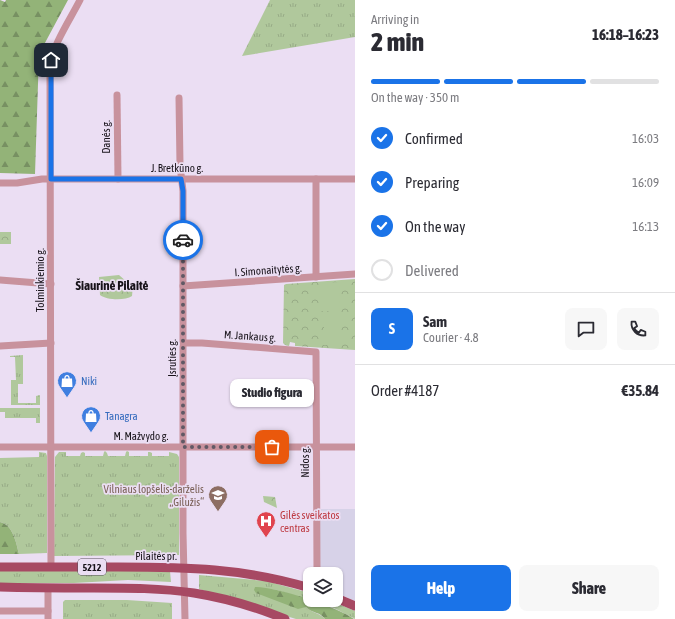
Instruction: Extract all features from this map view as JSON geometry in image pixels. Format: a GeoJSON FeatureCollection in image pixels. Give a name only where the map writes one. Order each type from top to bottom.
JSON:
{"type":"FeatureCollection","features":[{"type":"Feature","properties":{"kind":"main road","name":"Pilaitės pr."},"geometry":{"type":"LineString","coordinates":[[0,567],[184,568],[242,573],[276,579],[303,586]]}},
{"type":"Feature","properties":{"kind":"main road","name":"5212"},"geometry":{"type":"LineString","coordinates":[[0,587],[132,588],[184,592],[242,604],[285,619]]}},
{"type":"Feature","properties":{"kind":"main road"},"geometry":{"type":"LineString","coordinates":[[343,601],[355,606]]}},
{"type":"Feature","properties":{"kind":"street","name":"Tolminkiemio g."},"geometry":{"type":"LineString","coordinates":[[51,567],[51,60],[80,0]]}},
{"type":"Feature","properties":{"kind":"street","name":"Danės g."},"geometry":{"type":"LineString","coordinates":[[117,95],[118,179]]}},
{"type":"Feature","properties":{"kind":"street","name":"Įsruties g."},"geometry":{"type":"LineString","coordinates":[[179,98],[180,165],[183,191],[185,619]]}},
{"type":"Feature","properties":{"kind":"street","name":"J. Bretkūno g."},"geometry":{"type":"LineString","coordinates":[[0,183],[17,183],[51,179],[355,179]]}},
{"type":"Feature","properties":{"kind":"street"},"geometry":{"type":"LineString","coordinates":[[316,179],[316,277]]}},
{"type":"Feature","properties":{"kind":"street","name":"I. Simonaitytės g."},"geometry":{"type":"LineString","coordinates":[[183,286],[355,274]]}},
{"type":"Feature","properties":{"kind":"street"},"geometry":{"type":"LineString","coordinates":[[0,280],[51,284]]}},
{"type":"Feature","properties":{"kind":"street"},"geometry":{"type":"LineString","coordinates":[[0,346],[51,343]]}},
{"type":"Feature","properties":{"kind":"street","name":"M. Jankaus g."},"geometry":{"type":"LineString","coordinates":[[183,343],[202,343],[316,352]]}},
{"type":"Feature","properties":{"kind":"street","name":"Nidos g."},"geometry":{"type":"LineString","coordinates":[[316,352],[317,567]]}},
{"type":"Feature","properties":{"kind":"street","name":"M. Mažvydo g."},"geometry":{"type":"LineString","coordinates":[[0,447],[355,447]]}},
{"type":"Feature","properties":{"kind":"street"},"geometry":{"type":"LineString","coordinates":[[48,588],[48,619]]}},
{"type":"Feature","properties":{"kind":"street"},"geometry":{"type":"LineString","coordinates":[[0,611],[48,611]]}},
{"type":"Feature","properties":{"kind":"shaded area"},"geometry":{"type":"Polygon","coordinates":[[[319,509],[355,509],[355,601],[343,596],[343,567],[317,567],[319,509]]]}},
{"type":"Feature","properties":{"kind":"green space"},"geometry":{"type":"Polygon","coordinates":[[[0,0],[5,2],[6,0],[68,0],[39,54],[35,174],[0,173],[0,0]]]}},
{"type":"Feature","properties":{"kind":"green space"},"geometry":{"type":"Polygon","coordinates":[[[270,0],[355,0],[355,37],[242,56],[270,0]]]}},
{"type":"Feature","properties":{"kind":"green space"},"geometry":{"type":"Polygon","coordinates":[[[0,232],[11,232],[11,244],[0,244],[0,232]]]}},
{"type":"Feature","properties":{"kind":"green space"},"geometry":{"type":"Polygon","coordinates":[[[119,275],[133,285],[132,296],[125,299],[116,299],[103,297],[100,295],[99,277],[119,275]]]}},
{"type":"Feature","properties":{"kind":"green space"},"geometry":{"type":"Polygon","coordinates":[[[355,279],[355,350],[295,346],[295,343],[290,342],[289,346],[283,343],[284,285],[355,279]]]}},
{"type":"Feature","properties":{"kind":"green space"},"geometry":{"type":"Polygon","coordinates":[[[339,282],[340,311],[319,311],[319,283],[339,282]]]}},
{"type":"Feature","properties":{"kind":"green space"},"geometry":{"type":"Polygon","coordinates":[[[324,314],[340,314],[340,345],[324,345],[324,314]]]}},
{"type":"Feature","properties":{"kind":"green space"},"geometry":{"type":"Polygon","coordinates":[[[23,355],[23,384],[18,384],[18,403],[36,403],[36,396],[40,395],[40,405],[11,405],[11,380],[16,380],[15,357],[10,356],[23,355]]]}},
{"type":"Feature","properties":{"kind":"green space"},"geometry":{"type":"Polygon","coordinates":[[[0,408],[40,408],[40,423],[36,423],[36,418],[5,418],[5,412],[0,412],[0,408]]]}},
{"type":"Feature","properties":{"kind":"green space"},"geometry":{"type":"Polygon","coordinates":[[[105,451],[108,456],[125,456],[127,451],[129,452],[129,456],[148,456],[148,452],[152,453],[152,456],[169,456],[169,452],[177,454],[179,457],[179,555],[54,556],[55,457],[59,452],[66,452],[66,456],[80,456],[83,452],[85,453],[85,456],[103,456],[105,451]]]}},
{"type":"Feature","properties":{"kind":"green space"},"geometry":{"type":"Polygon","coordinates":[[[39,452],[46,453],[47,456],[47,553],[19,554],[11,530],[0,522],[0,458],[39,457],[39,452]]]}},
{"type":"Feature","properties":{"kind":"green space"},"geometry":{"type":"Polygon","coordinates":[[[263,496],[275,497],[277,508],[264,502],[263,496]]]}},
{"type":"Feature","properties":{"kind":"green space"},"geometry":{"type":"Polygon","coordinates":[[[0,522],[11,530],[19,554],[0,554],[0,522]]]}},
{"type":"Feature","properties":{"kind":"green space"},"geometry":{"type":"Polygon","coordinates":[[[0,571],[170,571],[171,582],[128,580],[74,583],[0,583],[0,571]]]}},
{"type":"Feature","properties":{"kind":"green space"},"geometry":{"type":"Polygon","coordinates":[[[199,575],[266,581],[303,591],[303,598],[277,590],[255,588],[306,607],[325,619],[296,619],[199,589],[199,575]]]}},
{"type":"Feature","properties":{"kind":"green space"},"geometry":{"type":"Polygon","coordinates":[[[255,587],[264,588],[303,597],[303,607],[306,607],[298,609],[256,593],[254,590],[255,587]]]}},
{"type":"Feature","properties":{"kind":"green space"},"geometry":{"type":"Polygon","coordinates":[[[65,600],[127,600],[172,603],[172,619],[63,619],[63,602],[65,600]]]}},
{"type":"Feature","properties":{"kind":"green space"},"geometry":{"type":"Polygon","coordinates":[[[343,606],[355,611],[355,619],[331,607],[343,606]]]}},
{"type":"Feature","properties":{"kind":"green space"},"geometry":{"type":"Polygon","coordinates":[[[306,607],[330,607],[354,619],[325,619],[306,607]]]}},
{"type":"Feature","properties":{"kind":"way so far"},"geometry":{"type":"LineString","coordinates":[[183,240],[183,447],[272,447]]}},
{"type":"Feature","properties":{"kind":"place","name":"Niki"},"geometry":{"type":"Point","coordinates":[67,398]}},
{"type":"Feature","properties":{"kind":"place","name":"Tanagra"},"geometry":{"type":"Point","coordinates":[91,433]}},
{"type":"Feature","properties":{"kind":"place","name":"Studio figura"},"geometry":{"type":"Point","coordinates":[272,447]}},
{"type":"Feature","properties":{"kind":"place","name":"Vilniaus lopšelis-darželis „Gilužis“"},"geometry":{"type":"Point","coordinates":[218,512]}},
{"type":"Feature","properties":{"kind":"place","name":"Gilės sveikatos centras"},"geometry":{"type":"Point","coordinates":[266,538]}},
{"type":"Feature","properties":{"kind":"district","name":"Šiaurinė Pilaitė"},"geometry":{"type":"Point","coordinates":[112,285]}},
{"type":"Feature","properties":{"kind":"route"},"geometry":{"type":"LineString","coordinates":[[51,60],[51,179],[181,179],[183,186],[183,240]]}}]}
